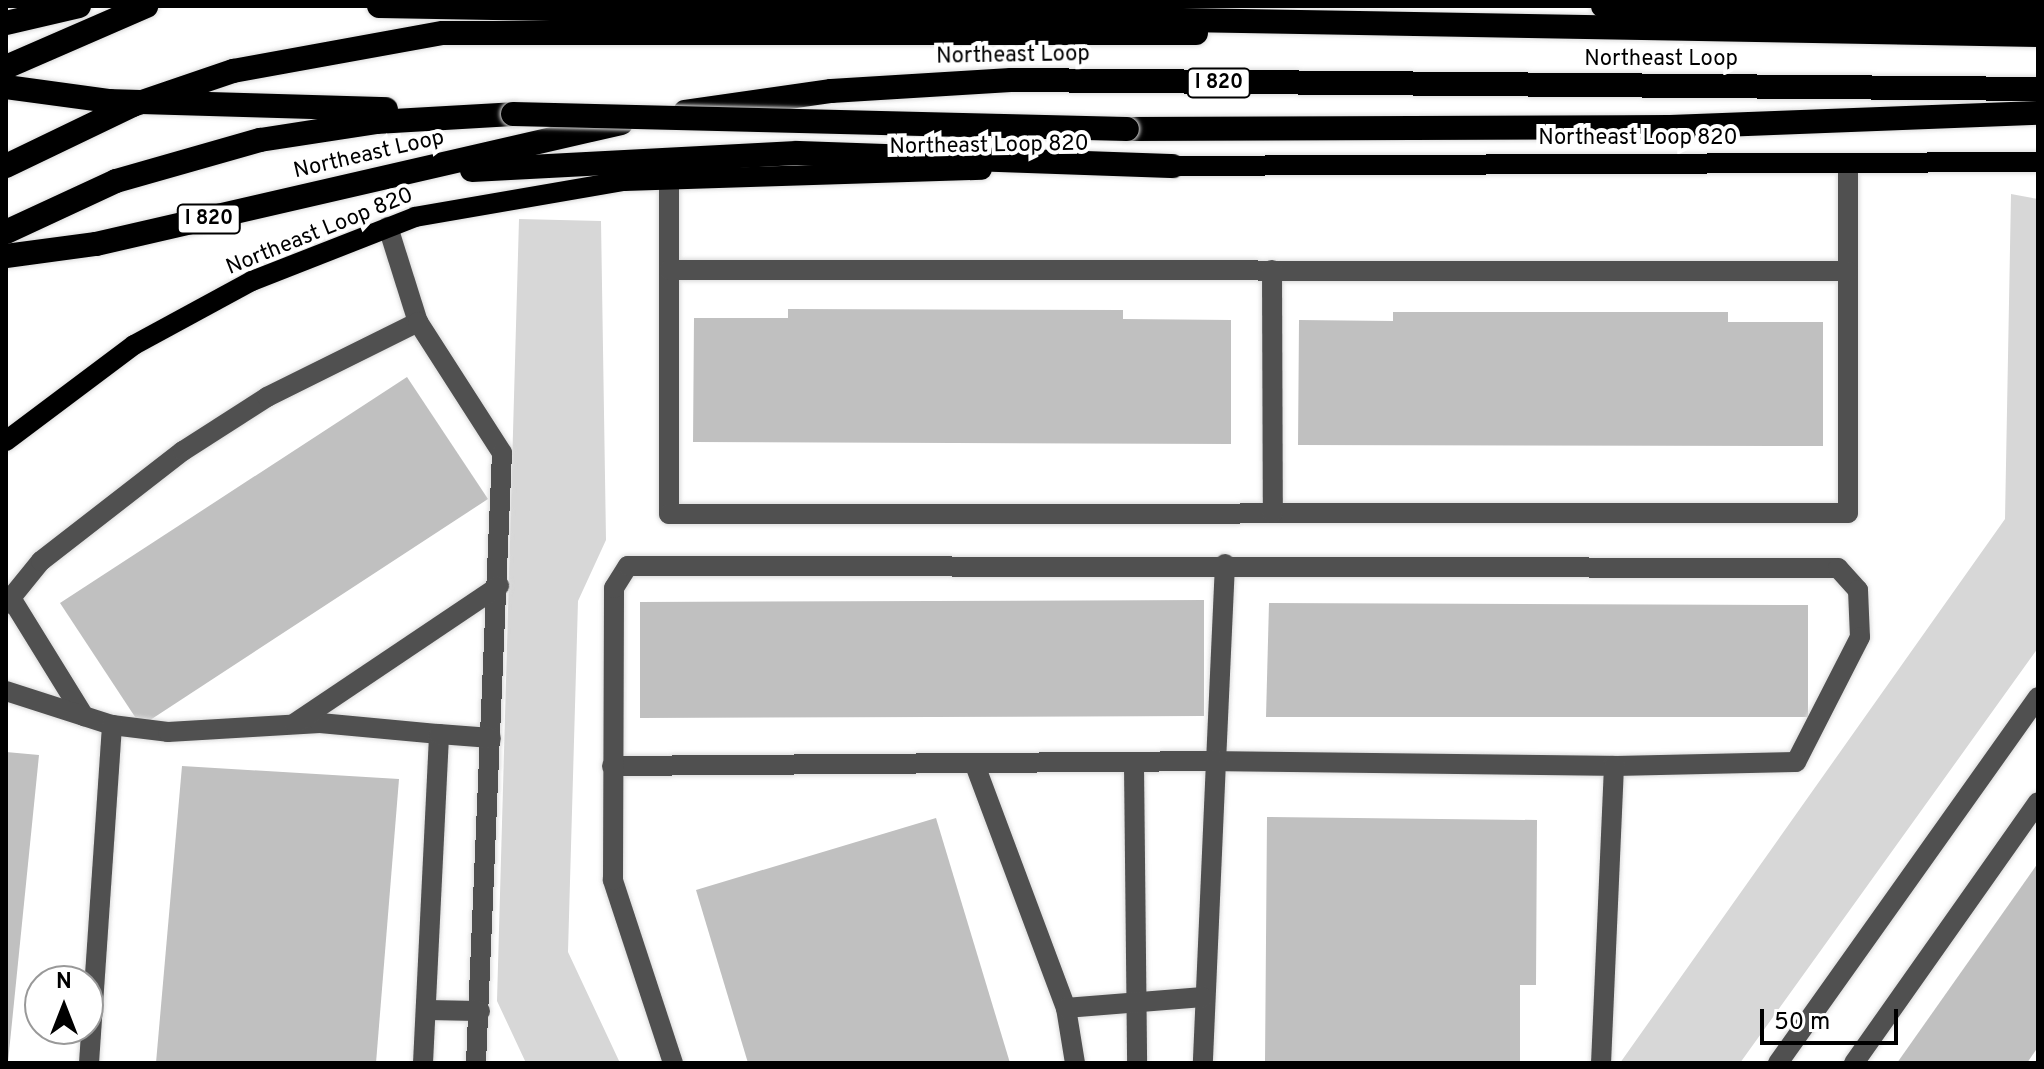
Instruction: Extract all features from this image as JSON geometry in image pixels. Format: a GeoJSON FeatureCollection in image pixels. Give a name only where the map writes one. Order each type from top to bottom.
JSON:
{"type":"FeatureCollection","features":[{"type":"Feature","properties":{"kind":"highway"},"geometry":{"type":"LineString","coordinates":[[6,23],[79,6]]}},
{"type":"Feature","properties":{"kind":"highway"},"geometry":{"type":"LineString","coordinates":[[6,67],[146,6]]}},
{"type":"Feature","properties":{"kind":"highway"},"geometry":{"type":"LineString","coordinates":[[379,6],[1435,28],[2038,35]]}},
{"type":"Feature","properties":{"kind":"highway"},"geometry":{"type":"LineString","coordinates":[[1603,6],[2038,12]]}},
{"type":"Feature","properties":{"kind":"highway"},"geometry":{"type":"LineString","coordinates":[[6,166],[133,105],[233,71],[443,33],[882,38],[1435,28]]}},
{"type":"Feature","properties":{"kind":"highway","name":"Northeast Loop"},"geometry":{"type":"LineString","coordinates":[[6,256],[96,244],[410,174],[575,131],[919,84],[2038,89]]}},
{"type":"Feature","properties":{"kind":"highway"},"geometry":{"type":"LineString","coordinates":[[6,87],[110,101],[1127,129],[1670,127],[2038,113]]}},
{"type":"Feature","properties":{"kind":"highway"},"geometry":{"type":"LineString","coordinates":[[6,232],[116,181],[260,140],[390,120],[513,114]]}},
{"type":"Feature","properties":{"kind":"highway"},"geometry":{"type":"LineString","coordinates":[[410,174],[797,153],[1173,166]]}},
{"type":"Feature","properties":{"kind":"main road","name":"Northeast Loop 820"},"geometry":{"type":"LineString","coordinates":[[6,441],[134,345],[252,281],[388,227],[517,196],[669,178],[1173,166],[2038,162]]}},
{"type":"Feature","properties":{"kind":"lane"},"geometry":{"type":"LineString","coordinates":[[669,178],[669,514],[1848,513],[1848,163]]}},
{"type":"Feature","properties":{"kind":"lane"},"geometry":{"type":"LineString","coordinates":[[388,227],[418,322],[502,453],[499,586],[476,1063]]}},
{"type":"Feature","properties":{"kind":"lane"},"geometry":{"type":"LineString","coordinates":[[669,270],[1848,271]]}},
{"type":"Feature","properties":{"kind":"lane"},"geometry":{"type":"LineString","coordinates":[[1272,270],[1273,513]]}},
{"type":"Feature","properties":{"kind":"lane"},"geometry":{"type":"LineString","coordinates":[[84,716],[8,601],[41,561],[183,451],[267,397],[418,322]]}},
{"type":"Feature","properties":{"kind":"lane"},"geometry":{"type":"LineString","coordinates":[[612,766],[1134,765],[1216,761],[1614,766],[1796,762],[1854,659],[1861,611],[1850,579],[1838,568],[1795,563],[628,566],[614,588],[612,766],[613,880],[673,1063]]}},
{"type":"Feature","properties":{"kind":"lane"},"geometry":{"type":"LineString","coordinates":[[1203,1063],[1203,997],[1225,564]]}},
{"type":"Feature","properties":{"kind":"lane"},"geometry":{"type":"LineString","coordinates":[[295,723],[499,586]]}},
{"type":"Feature","properties":{"kind":"lane"},"geometry":{"type":"LineString","coordinates":[[6,691],[112,725],[168,732],[295,723],[491,738]]}},
{"type":"Feature","properties":{"kind":"lane"},"geometry":{"type":"LineString","coordinates":[[1778,1063],[2038,697]]}},
{"type":"Feature","properties":{"kind":"lane"},"geometry":{"type":"LineString","coordinates":[[89,1063],[112,725]]}},
{"type":"Feature","properties":{"kind":"lane"},"geometry":{"type":"LineString","coordinates":[[423,1063],[439,734]]}},
{"type":"Feature","properties":{"kind":"lane"},"geometry":{"type":"LineString","coordinates":[[975,765],[1066,1008],[1075,1063]]}},
{"type":"Feature","properties":{"kind":"lane"},"geometry":{"type":"LineString","coordinates":[[1134,765],[1139,997],[1137,1063]]}},
{"type":"Feature","properties":{"kind":"lane"},"geometry":{"type":"LineString","coordinates":[[1601,1063],[1614,766]]}},
{"type":"Feature","properties":{"kind":"lane"},"geometry":{"type":"LineString","coordinates":[[1854,1063],[2038,802]]}},
{"type":"Feature","properties":{"kind":"lane"},"geometry":{"type":"LineString","coordinates":[[1066,1008],[1139,997],[1203,997]]}},
{"type":"Feature","properties":{"kind":"lane"},"geometry":{"type":"LineString","coordinates":[[426,1010],[480,1011]]}},
{"type":"Feature","properties":{"kind":"shaded area"},"geometry":{"type":"Polygon","coordinates":[[[2011,194],[2038,199],[2038,648],[1740,1063],[1620,1063],[2005,519],[2011,194]]]}},
{"type":"Feature","properties":{"kind":"shaded area"},"geometry":{"type":"Polygon","coordinates":[[[519,219],[601,221],[606,540],[578,601],[568,952],[620,1063],[526,1063],[497,1001],[519,219]]]}},
{"type":"Feature","properties":{"kind":"building"},"geometry":{"type":"Polygon","coordinates":[[[788,309],[1123,310],[1123,319],[1231,320],[1231,444],[693,442],[694,318],[788,318],[788,309]]]}},
{"type":"Feature","properties":{"kind":"building"},"geometry":{"type":"Polygon","coordinates":[[[1393,312],[1728,312],[1728,322],[1823,322],[1823,446],[1298,445],[1299,320],[1393,321],[1393,312]]]}},
{"type":"Feature","properties":{"kind":"building"},"geometry":{"type":"Polygon","coordinates":[[[407,377],[488,499],[141,726],[60,603],[407,377]]]}},
{"type":"Feature","properties":{"kind":"building"},"geometry":{"type":"Polygon","coordinates":[[[1204,600],[1204,716],[640,718],[640,602],[1204,600]]]}},
{"type":"Feature","properties":{"kind":"building"},"geometry":{"type":"Polygon","coordinates":[[[1269,603],[1808,605],[1808,717],[1266,717],[1269,603]]]}},
{"type":"Feature","properties":{"kind":"building"},"geometry":{"type":"Polygon","coordinates":[[[6,752],[39,755],[8,1062],[6,1062],[6,752]]]}},
{"type":"Feature","properties":{"kind":"building"},"geometry":{"type":"Polygon","coordinates":[[[182,766],[399,779],[376,1063],[156,1063],[182,766]]]}},
{"type":"Feature","properties":{"kind":"building"},"geometry":{"type":"Polygon","coordinates":[[[1267,817],[1537,820],[1536,985],[1520,985],[1520,1063],[1265,1063],[1267,817]]]}},
{"type":"Feature","properties":{"kind":"building"},"geometry":{"type":"Polygon","coordinates":[[[936,818],[1010,1063],[748,1063],[696,890],[936,818]]]}},
{"type":"Feature","properties":{"kind":"building"},"geometry":{"type":"Polygon","coordinates":[[[2038,863],[2038,1047],[2027,1063],[1897,1063],[2038,863]]]}}]}
